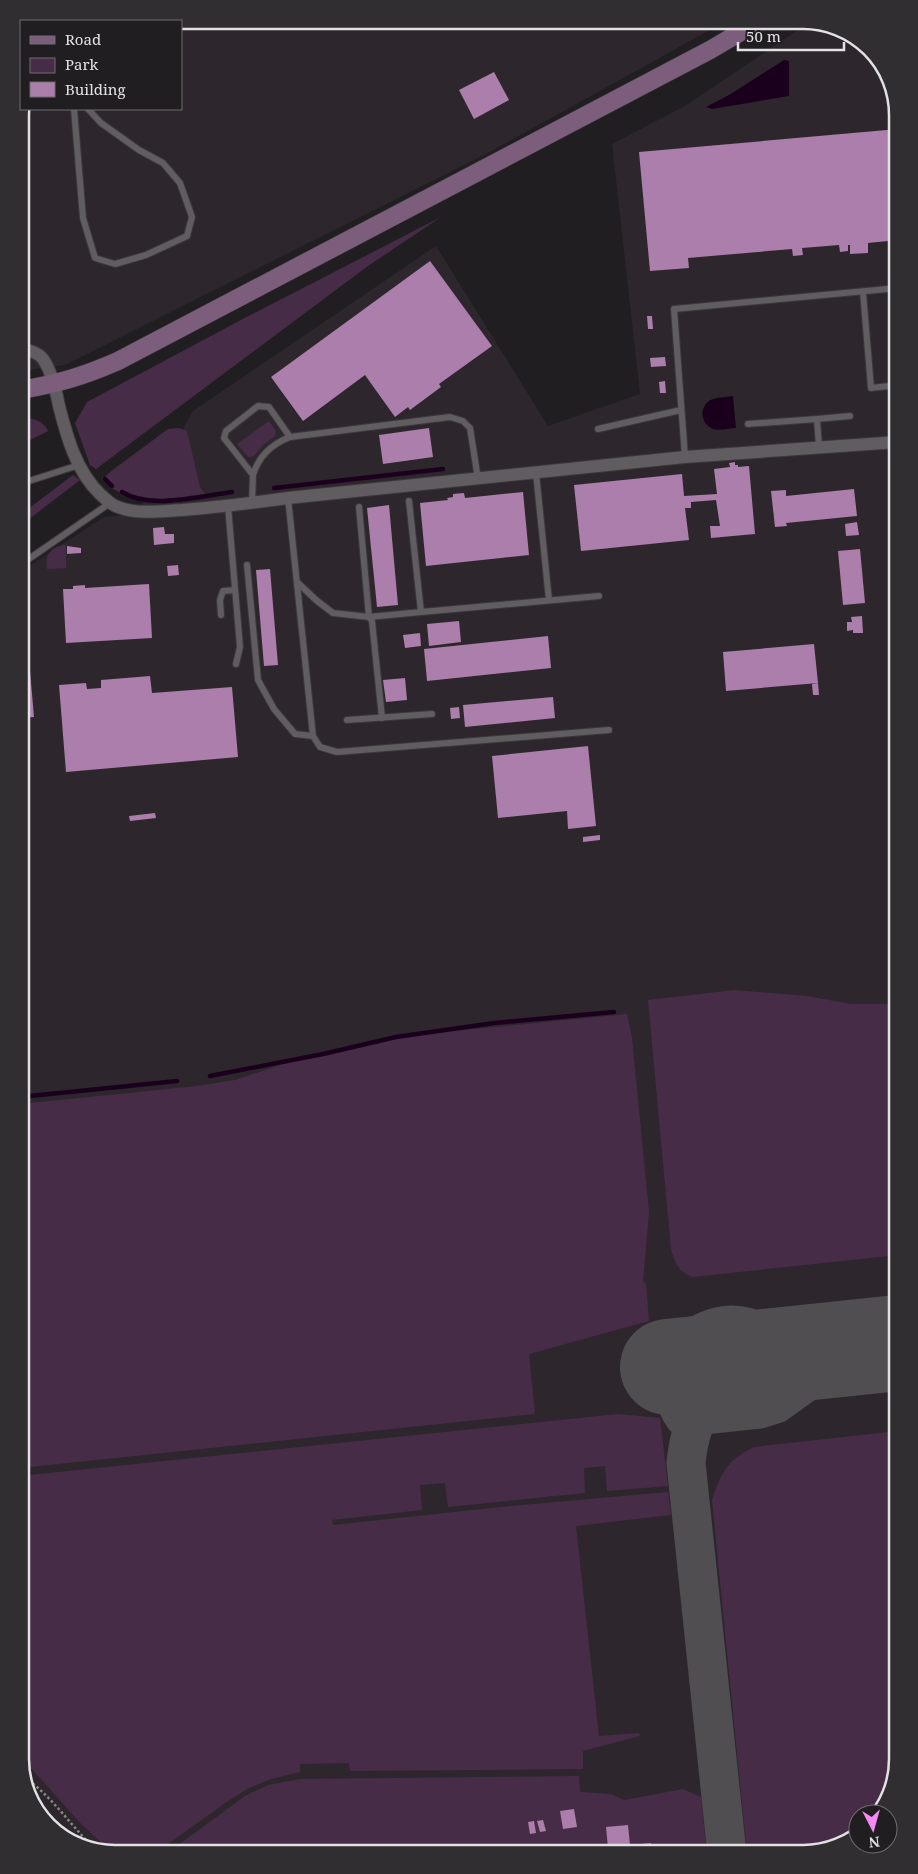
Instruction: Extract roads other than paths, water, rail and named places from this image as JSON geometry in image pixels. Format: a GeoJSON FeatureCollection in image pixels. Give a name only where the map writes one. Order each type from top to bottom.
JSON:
{"type":"FeatureCollection","features":[{"type":"Feature","properties":{"kind":"main road"},"geometry":{"type":"LineString","coordinates":[[29,388],[54,384],[88,374],[118,361],[710,50],[746,29]]}},
{"type":"Feature","properties":{"kind":"street"},"geometry":{"type":"LineString","coordinates":[[29,350],[43,358],[54,384],[65,430],[79,465],[97,491],[110,503],[118,507],[153,512],[228,506],[288,498],[685,457],[889,443]]}},
{"type":"Feature","properties":{"kind":"lane"},"geometry":{"type":"LineString","coordinates":[[74,110],[83,218],[95,258],[115,264],[146,255],[187,236],[192,217],[180,183],[163,163],[139,150],[101,123],[89,110]]}},
{"type":"Feature","properties":{"kind":"lane"},"geometry":{"type":"LineString","coordinates":[[685,457],[674,309],[889,289]]}},
{"type":"Feature","properties":{"kind":"lane"},"geometry":{"type":"LineString","coordinates":[[863,292],[871,388],[889,386]]}},
{"type":"Feature","properties":{"kind":"lane"},"geometry":{"type":"LineString","coordinates":[[253,474],[224,438],[226,431],[258,406],[270,407],[290,436]]}},
{"type":"Feature","properties":{"kind":"lane"},"geometry":{"type":"LineString","coordinates":[[598,430],[681,410]]}},
{"type":"Feature","properties":{"kind":"lane"},"geometry":{"type":"LineString","coordinates":[[748,424],[850,416]]}},
{"type":"Feature","properties":{"kind":"lane"},"geometry":{"type":"LineString","coordinates":[[252,503],[253,474],[258,460],[278,442],[290,436],[450,417],[463,421],[470,428],[478,479]]}},
{"type":"Feature","properties":{"kind":"lane"},"geometry":{"type":"LineString","coordinates":[[817,419],[819,447]]}},
{"type":"Feature","properties":{"kind":"lane"},"geometry":{"type":"LineString","coordinates":[[29,481],[79,465]]}},
{"type":"Feature","properties":{"kind":"lane"},"geometry":{"type":"LineString","coordinates":[[536,473],[549,600]]}},
{"type":"Feature","properties":{"kind":"lane"},"geometry":{"type":"LineString","coordinates":[[288,498],[313,736],[320,748],[337,752],[609,730]]}},
{"type":"Feature","properties":{"kind":"lane"},"geometry":{"type":"LineString","coordinates":[[409,501],[421,612]]}},
{"type":"Feature","properties":{"kind":"lane"},"geometry":{"type":"LineString","coordinates":[[29,559],[110,503]]}},
{"type":"Feature","properties":{"kind":"lane"},"geometry":{"type":"LineString","coordinates":[[228,506],[240,647],[236,664]]}},
{"type":"Feature","properties":{"kind":"lane"},"geometry":{"type":"LineString","coordinates":[[359,507],[369,617],[372,620],[382,718]]}},
{"type":"Feature","properties":{"kind":"lane"},"geometry":{"type":"LineString","coordinates":[[248,565],[258,680],[274,709],[295,734],[313,736]]}},
{"type":"Feature","properties":{"kind":"lane"},"geometry":{"type":"LineString","coordinates":[[297,582],[333,613],[369,617],[598,596]]}},
{"type":"Feature","properties":{"kind":"lane"},"geometry":{"type":"LineString","coordinates":[[221,615],[220,600],[223,592],[235,590]]}},
{"type":"Feature","properties":{"kind":"lane"},"geometry":{"type":"LineString","coordinates":[[237,610],[251,609]]}},
{"type":"Feature","properties":{"kind":"lane"},"geometry":{"type":"LineString","coordinates":[[347,720],[432,714]]}},
{"type":"Feature","properties":{"kind":"waterway"},"geometry":{"type":"LineString","coordinates":[[274,488],[443,469]]}},
{"type":"Feature","properties":{"kind":"waterway"},"geometry":{"type":"LineString","coordinates":[[105,479],[112,486]]}},
{"type":"Feature","properties":{"kind":"waterway"},"geometry":{"type":"LineString","coordinates":[[122,492],[133,497],[161,501],[191,499],[232,492]]}},
{"type":"Feature","properties":{"kind":"waterway"},"geometry":{"type":"LineString","coordinates":[[210,1076],[323,1054],[396,1037],[494,1023],[614,1012]]}},
{"type":"Feature","properties":{"kind":"waterway"},"geometry":{"type":"LineString","coordinates":[[29,1096],[177,1081]]}}]}
